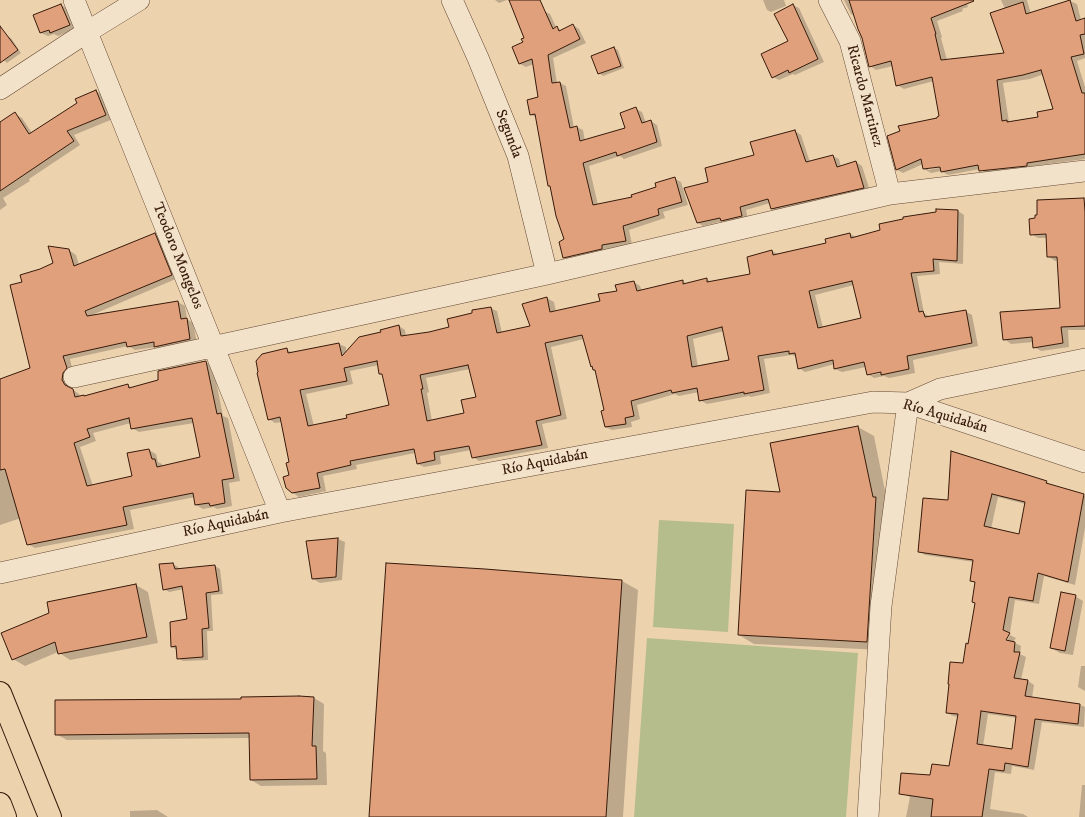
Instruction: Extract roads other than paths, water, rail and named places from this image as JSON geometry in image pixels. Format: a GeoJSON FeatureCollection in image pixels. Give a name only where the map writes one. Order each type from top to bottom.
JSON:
{"type":"FeatureCollection","features":[{"type":"Feature","properties":{"kind":"main road"},"geometry":{"type":"LineString","coordinates":[[0,693],[50,817]]}},
{"type":"Feature","properties":{"kind":"main road"},"geometry":{"type":"LineString","coordinates":[[0,804],[5,817]]}},
{"type":"Feature","properties":{"kind":"street","name":"Teodoro Mongelos"},"geometry":{"type":"LineString","coordinates":[[74,0],[280,512]]}},
{"type":"Feature","properties":{"kind":"street"},"geometry":{"type":"LineString","coordinates":[[0,90],[87,32],[139,0]]}},
{"type":"Feature","properties":{"kind":"street","name":"Segunda"},"geometry":{"type":"LineString","coordinates":[[452,0],[478,58],[518,156],[547,274]]}},
{"type":"Feature","properties":{"kind":"street","name":"Ricardo Martinez"},"geometry":{"type":"LineString","coordinates":[[830,0],[850,41],[890,194]]}},
{"type":"Feature","properties":{"kind":"street"},"geometry":{"type":"LineString","coordinates":[[74,377],[547,274],[890,194],[1085,171]]}},
{"type":"Feature","properties":{"kind":"street"},"geometry":{"type":"LineString","coordinates":[[868,817],[880,606],[908,403],[940,389],[1085,359]]}},
{"type":"Feature","properties":{"kind":"street","name":"Río Aquidabán"},"geometry":{"type":"LineString","coordinates":[[0,573],[280,512],[873,402],[908,403],[1085,462]]}}]}
